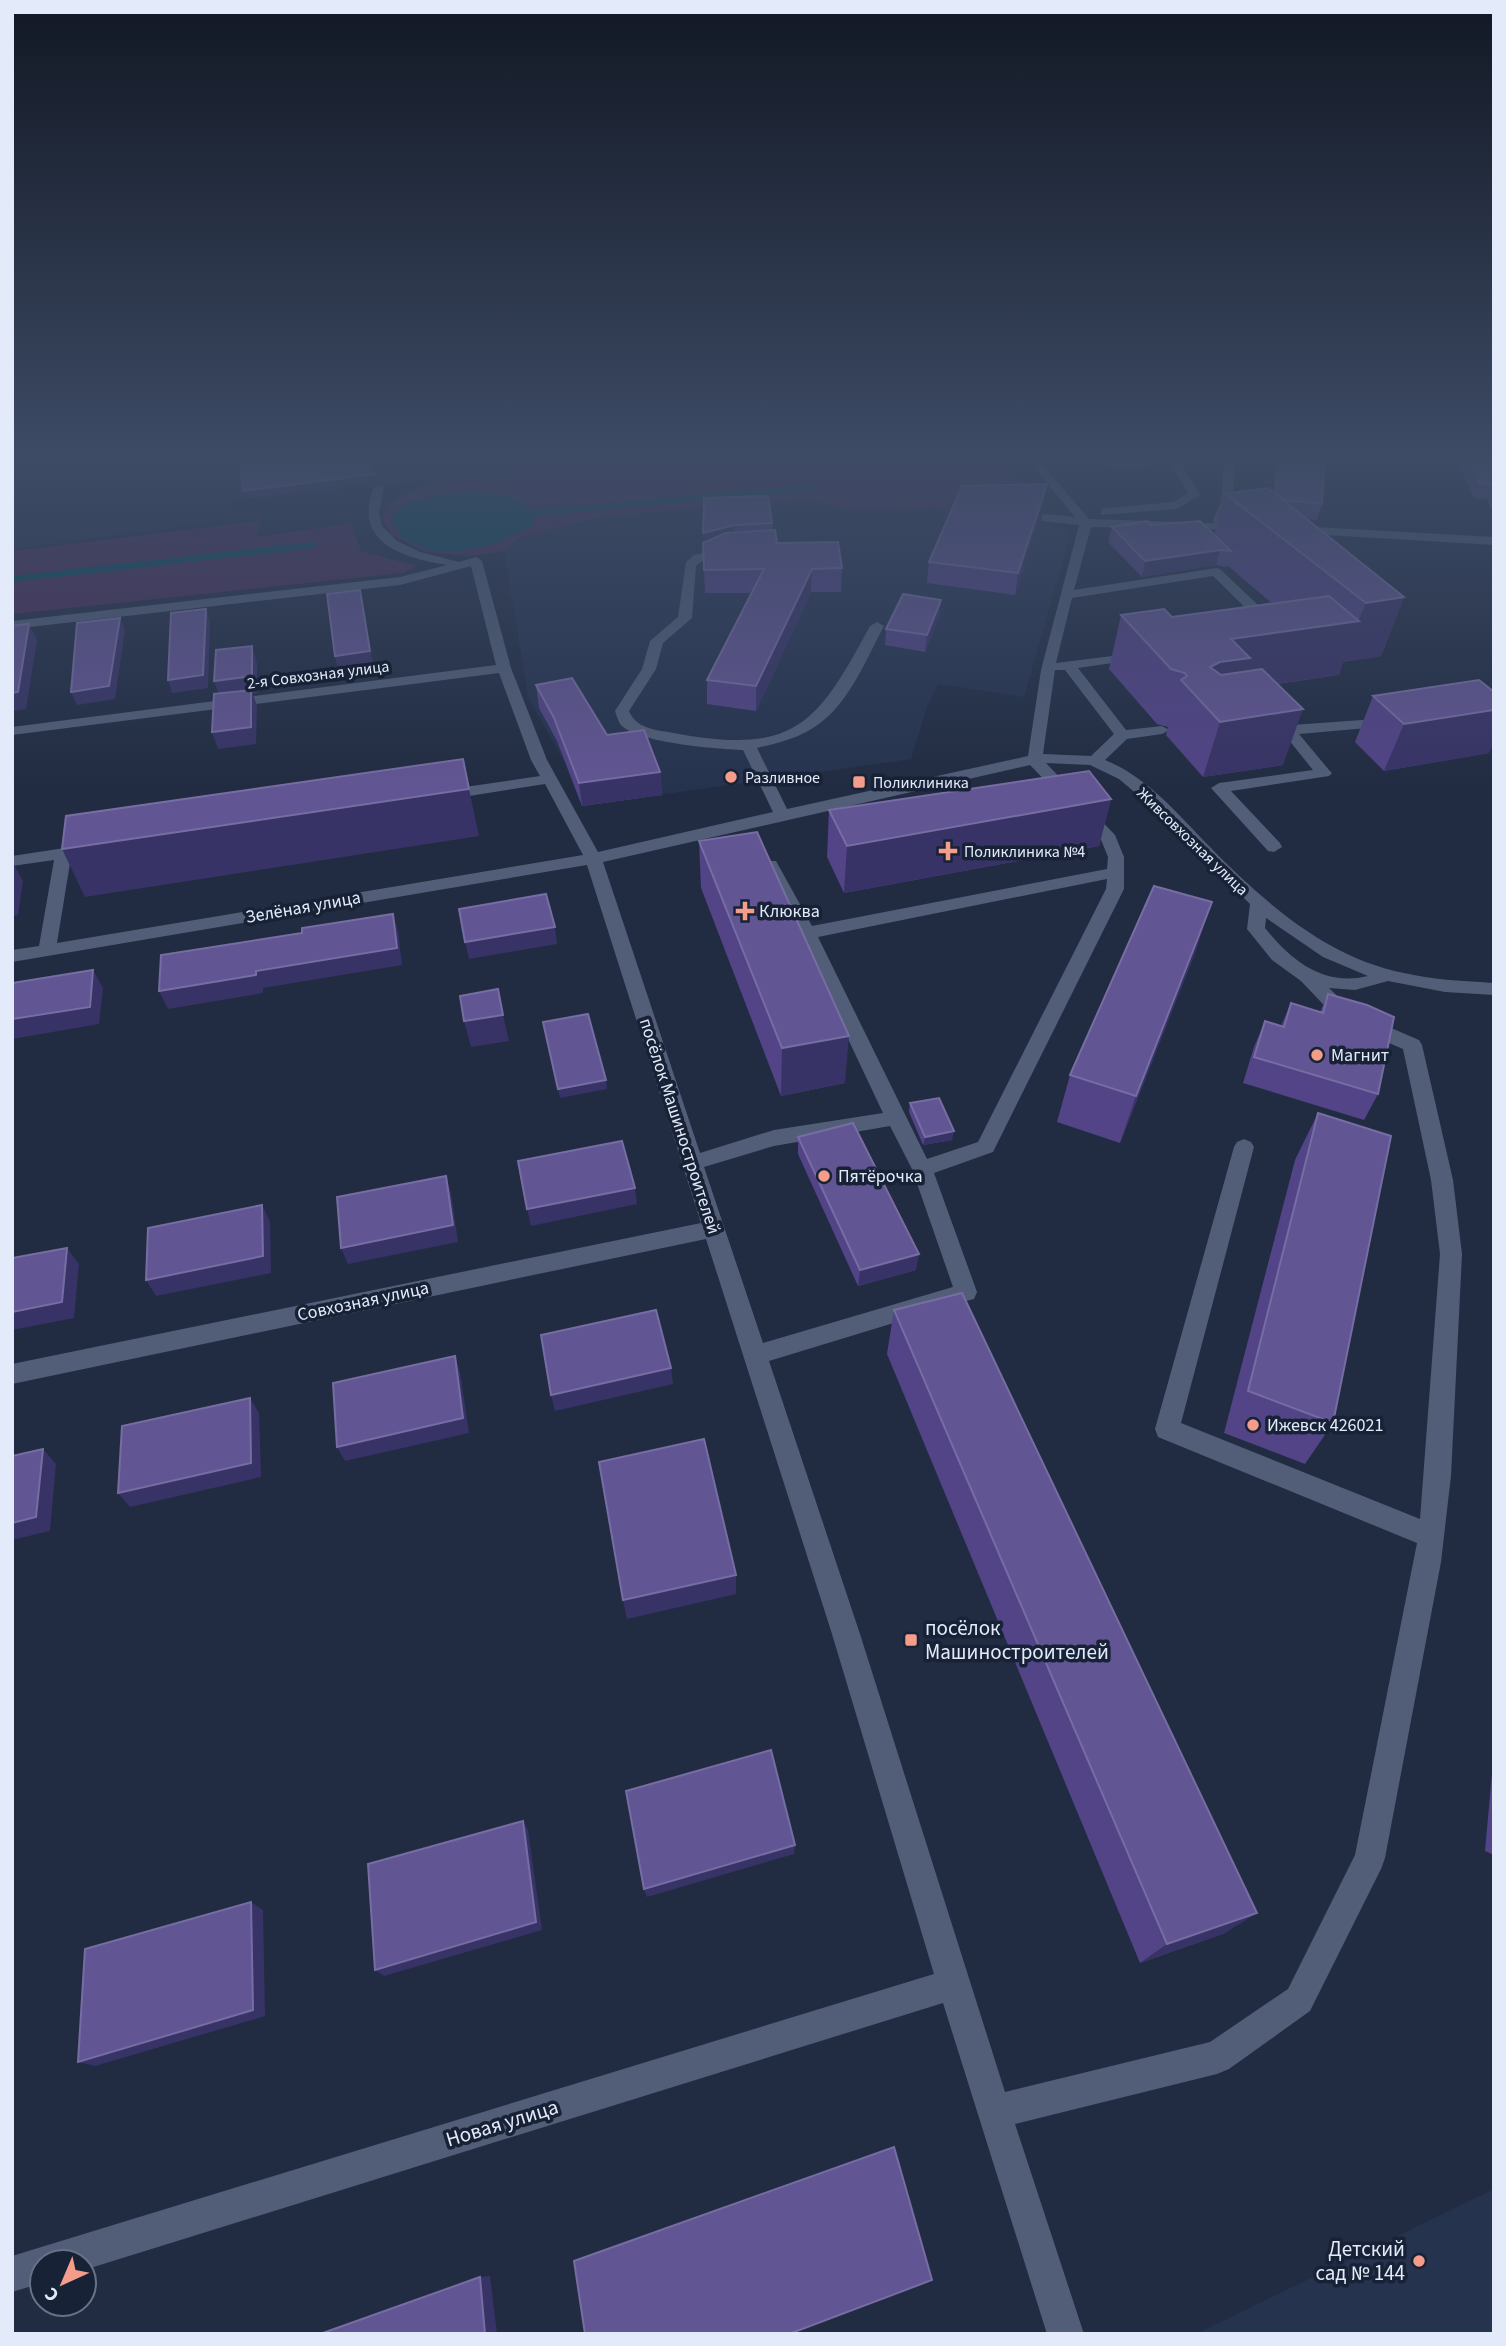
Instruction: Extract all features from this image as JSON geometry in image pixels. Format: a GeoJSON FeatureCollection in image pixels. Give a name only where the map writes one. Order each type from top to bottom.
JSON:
{"type":"FeatureCollection","features":[{"type":"Feature","properties":{"kind":"street"},"geometry":{"type":"LineString","coordinates":[[12,625],[400,581],[444,569]]}},
{"type":"Feature","properties":{"kind":"street","name":"посёлок Машиностроителей"},"geometry":{"type":"LineString","coordinates":[[478,569],[504,668],[539,760],[593,858],[846,1634],[993,2112],[1066,2334]]}},
{"type":"Feature","properties":{"kind":"street"},"geometry":{"type":"LineString","coordinates":[[690,569],[685,618],[657,641],[649,670],[622,711],[626,722],[640,731],[712,744],[748,746],[780,737],[809,724],[830,708],[877,626]]}},
{"type":"Feature","properties":{"kind":"street"},"geometry":{"type":"LineString","coordinates":[[922,1169],[986,1147],[1115,889],[1116,857],[1107,835],[1035,761],[1037,717],[1046,668],[1068,595],[1073,569]]}},
{"type":"Feature","properties":{"kind":"street"},"geometry":{"type":"LineString","coordinates":[[1068,595],[1216,572],[1282,634],[1268,636]]}},
{"type":"Feature","properties":{"kind":"street"},"geometry":{"type":"LineString","coordinates":[[1046,668],[1149,654]]}},
{"type":"Feature","properties":{"kind":"street"},"geometry":{"type":"LineString","coordinates":[[1069,665],[1122,735]]}},
{"type":"Feature","properties":{"kind":"street","name":"2-я Совхозная улица"},"geometry":{"type":"LineString","coordinates":[[12,731],[504,668]]}},
{"type":"Feature","properties":{"kind":"street"},"geometry":{"type":"LineString","coordinates":[[1263,715],[1275,713],[1324,773],[1219,788],[1274,848]]}},
{"type":"Feature","properties":{"kind":"street"},"geometry":{"type":"LineString","coordinates":[[1289,730],[1408,720]]}},
{"type":"Feature","properties":{"kind":"street"},"geometry":{"type":"LineString","coordinates":[[1095,761],[1122,735],[1162,730]]}},
{"type":"Feature","properties":{"kind":"street"},"geometry":{"type":"LineString","coordinates":[[748,746],[782,815]]}},
{"type":"Feature","properties":{"kind":"street","name":"Живсовхозная улица"},"geometry":{"type":"LineString","coordinates":[[593,858],[752,834],[782,815],[1035,761],[1066,758],[1095,761],[1144,791],[1258,904],[1292,932],[1325,952],[1384,976],[1492,993]]}},
{"type":"Feature","properties":{"kind":"street"},"geometry":{"type":"LineString","coordinates":[[428,797],[549,779]]}},
{"type":"Feature","properties":{"kind":"street"},"geometry":{"type":"LineString","coordinates":[[752,834],[807,933],[922,1169],[966,1292],[755,1354]]}},
{"type":"Feature","properties":{"kind":"street"},"geometry":{"type":"LineString","coordinates":[[12,861],[103,847]]}},
{"type":"Feature","properties":{"kind":"street"},"geometry":{"type":"LineString","coordinates":[[47,950],[63,853]]}},
{"type":"Feature","properties":{"kind":"street","name":"Зелёная улица"},"geometry":{"type":"LineString","coordinates":[[12,956],[593,858]]}},
{"type":"Feature","properties":{"kind":"street"},"geometry":{"type":"LineString","coordinates":[[807,933],[1117,872]]}},
{"type":"Feature","properties":{"kind":"street"},"geometry":{"type":"LineString","coordinates":[[993,2112],[1217,2057],[1299,2000],[1370,1858],[1431,1536],[1438,1476],[1451,1254],[1442,1181],[1412,1045],[1347,1017],[1307,977],[1278,956],[1256,929],[1258,904]]}},
{"type":"Feature","properties":{"kind":"street"},"geometry":{"type":"LineString","coordinates":[[1307,977],[1343,986],[1370,982],[1384,976]]}},
{"type":"Feature","properties":{"kind":"street"},"geometry":{"type":"LineString","coordinates":[[693,1163],[774,1138],[896,1118]]}},
{"type":"Feature","properties":{"kind":"street"},"geometry":{"type":"LineString","coordinates":[[1244,1147],[1167,1429],[1431,1536]]}},
{"type":"Feature","properties":{"kind":"street","name":"Совхозная улица"},"geometry":{"type":"LineString","coordinates":[[12,1374],[714,1229]]}},
{"type":"Feature","properties":{"kind":"street","name":"Новая улица"},"geometry":{"type":"LineString","coordinates":[[97,2248],[953,1984]]}},
{"type":"Feature","properties":{"kind":"shaded area"},"geometry":{"type":"Polygon","coordinates":[[[12,569],[410,569],[403,573],[12,614],[12,569]]]}},
{"type":"Feature","properties":{"kind":"shaded area"},"geometry":{"type":"Polygon","coordinates":[[[507,569],[1060,569],[1024,697],[938,684],[927,707],[911,759],[582,806],[566,765],[528,697],[507,569]]]}},
{"type":"Feature","properties":{"kind":"shaded area","name":"Детский сад № 144"},"geometry":{"type":"Polygon","coordinates":[[[1494,2189],[1494,2334],[1196,2334],[1494,2189]]]}},
{"type":"Feature","properties":{"kind":"building"},"geometry":{"type":"Polygon","coordinates":[[[764,569],[812,569],[756,686],[707,680],[764,569]]]}},
{"type":"Feature","properties":{"kind":"building"},"geometry":{"type":"Polygon","coordinates":[[[990,569],[1019,569],[1018,573],[990,569]]]}},
{"type":"Feature","properties":{"kind":"building"},"geometry":{"type":"Polygon","coordinates":[[[1323,569],[1370,569],[1404,597],[1366,603],[1323,569]]]}},
{"type":"Feature","properties":{"kind":"building"},"geometry":{"type":"Polygon","coordinates":[[[360,590],[370,651],[335,656],[327,594],[360,590]]]}},
{"type":"Feature","properties":{"kind":"building"},"geometry":{"type":"Polygon","coordinates":[[[903,594],[941,600],[927,635],[886,629],[903,594]]]}},
{"type":"Feature","properties":{"kind":"building"},"geometry":{"type":"Polygon","coordinates":[[[1329,596],[1359,621],[1231,639],[1250,658],[1220,662],[1210,667],[1221,675],[1262,669],[1303,709],[1220,722],[1181,680],[1187,676],[1185,673],[1171,669],[1121,615],[1164,609],[1172,617],[1329,596]]]}},
{"type":"Feature","properties":{"kind":"building"},"geometry":{"type":"Polygon","coordinates":[[[206,609],[203,675],[168,680],[171,613],[206,609]]]}},
{"type":"Feature","properties":{"kind":"building"},"geometry":{"type":"Polygon","coordinates":[[[120,618],[109,686],[71,692],[77,623],[120,618]]]}},
{"type":"Feature","properties":{"kind":"building"},"geometry":{"type":"Polygon","coordinates":[[[29,624],[18,692],[12,693],[12,626],[29,624]]]}},
{"type":"Feature","properties":{"kind":"building"},"geometry":{"type":"Polygon","coordinates":[[[252,646],[252,676],[214,681],[216,650],[252,646]]]}},
{"type":"Feature","properties":{"kind":"building"},"geometry":{"type":"Polygon","coordinates":[[[572,678],[607,735],[644,730],[660,772],[579,783],[554,718],[536,685],[572,678]]]}},
{"type":"Feature","properties":{"kind":"building"},"geometry":{"type":"Polygon","coordinates":[[[1479,680],[1494,692],[1494,710],[1404,724],[1373,696],[1479,680]]]}},
{"type":"Feature","properties":{"kind":"building"},"geometry":{"type":"Polygon","coordinates":[[[251,690],[251,727],[212,732],[214,694],[251,690]]]}},
{"type":"Feature","properties":{"kind":"building"},"geometry":{"type":"Polygon","coordinates":[[[463,759],[469,789],[62,849],[66,816],[463,759]]]}},
{"type":"Feature","properties":{"kind":"building"},"geometry":{"type":"Polygon","coordinates":[[[1089,771],[1111,799],[847,846],[829,810],[1089,771]]]}},
{"type":"Feature","properties":{"kind":"building"},"geometry":{"type":"Polygon","coordinates":[[[757,832],[849,1036],[782,1048],[699,841],[757,832]]]}},
{"type":"Feature","properties":{"kind":"building"},"geometry":{"type":"Polygon","coordinates":[[[1154,886],[1212,902],[1136,1096],[1070,1075],[1154,886]]]}},
{"type":"Feature","properties":{"kind":"building"},"geometry":{"type":"Polygon","coordinates":[[[546,894],[555,927],[465,942],[459,909],[546,894]]]}},
{"type":"Feature","properties":{"kind":"building"},"geometry":{"type":"Polygon","coordinates":[[[393,914],[397,948],[256,971],[256,975],[159,991],[161,955],[302,933],[302,928],[393,914]]]}},
{"type":"Feature","properties":{"kind":"building"},"geometry":{"type":"Polygon","coordinates":[[[93,970],[90,1007],[12,1019],[12,983],[93,970]]]}},
{"type":"Feature","properties":{"kind":"building"},"geometry":{"type":"Polygon","coordinates":[[[498,989],[503,1015],[464,1021],[460,996],[498,989]]]}},
{"type":"Feature","properties":{"kind":"building"},"geometry":{"type":"Polygon","coordinates":[[[1328,994],[1367,1005],[1394,1017],[1378,1094],[1254,1057],[1265,1021],[1284,1027],[1291,1003],[1323,1013],[1328,994]]]}},
{"type":"Feature","properties":{"kind":"building"},"geometry":{"type":"Polygon","coordinates":[[[588,1014],[606,1080],[558,1089],[543,1022],[588,1014]]]}},
{"type":"Feature","properties":{"kind":"building"},"geometry":{"type":"Polygon","coordinates":[[[939,1098],[954,1131],[925,1137],[910,1103],[939,1098]]]}},
{"type":"Feature","properties":{"kind":"building"},"geometry":{"type":"Polygon","coordinates":[[[1318,1113],[1391,1136],[1333,1423],[1248,1391],[1318,1113]]]}},
{"type":"Feature","properties":{"kind":"building"},"geometry":{"type":"Polygon","coordinates":[[[853,1123],[919,1254],[860,1270],[798,1137],[853,1123]]]}},
{"type":"Feature","properties":{"kind":"building"},"geometry":{"type":"Polygon","coordinates":[[[622,1141],[635,1188],[527,1209],[518,1161],[622,1141]]]}},
{"type":"Feature","properties":{"kind":"building"},"geometry":{"type":"Polygon","coordinates":[[[446,1176],[453,1225],[341,1248],[337,1197],[446,1176]]]}},
{"type":"Feature","properties":{"kind":"building"},"geometry":{"type":"Polygon","coordinates":[[[262,1205],[263,1256],[146,1280],[148,1228],[262,1205]]]}},
{"type":"Feature","properties":{"kind":"building"},"geometry":{"type":"Polygon","coordinates":[[[67,1248],[62,1302],[12,1312],[12,1258],[67,1248]]]}},
{"type":"Feature","properties":{"kind":"building"},"geometry":{"type":"Polygon","coordinates":[[[962,1293],[1257,1913],[1167,1944],[894,1310],[962,1293]]]}},
{"type":"Feature","properties":{"kind":"building"},"geometry":{"type":"Polygon","coordinates":[[[656,1310],[671,1368],[551,1395],[541,1335],[656,1310]]]}},
{"type":"Feature","properties":{"kind":"building"},"geometry":{"type":"Polygon","coordinates":[[[455,1356],[463,1418],[337,1447],[333,1383],[455,1356]]]}},
{"type":"Feature","properties":{"kind":"building"},"geometry":{"type":"Polygon","coordinates":[[[250,1398],[251,1463],[118,1493],[122,1426],[250,1398]]]}},
{"type":"Feature","properties":{"kind":"building"},"geometry":{"type":"Polygon","coordinates":[[[704,1439],[736,1575],[623,1600],[599,1462],[704,1439]]]}},
{"type":"Feature","properties":{"kind":"building"},"geometry":{"type":"Polygon","coordinates":[[[43,1449],[36,1517],[12,1523],[12,1456],[43,1449]]]}},
{"type":"Feature","properties":{"kind":"building"},"geometry":{"type":"Polygon","coordinates":[[[771,1750],[795,1845],[644,1889],[626,1791],[771,1750]]]}},
{"type":"Feature","properties":{"kind":"building"},"geometry":{"type":"Polygon","coordinates":[[[523,1821],[536,1922],[375,1970],[368,1864],[523,1821]]]}},
{"type":"Feature","properties":{"kind":"building"},"geometry":{"type":"Polygon","coordinates":[[[251,1902],[253,2010],[78,2062],[85,1949],[251,1902]]]}},
{"type":"Feature","properties":{"kind":"building"},"geometry":{"type":"Polygon","coordinates":[[[894,2147],[932,2280],[789,2334],[585,2334],[574,2261],[894,2147]]]}},
{"type":"Feature","properties":{"kind":"building"},"geometry":{"type":"Polygon","coordinates":[[[480,2277],[485,2334],[320,2334],[480,2277]]]}},
{"type":"Feature","properties":{"kind":"waterway"},"geometry":{"type":"LineString","coordinates":[[12,579],[96,569]]}},
{"type":"Feature","properties":{"kind":"place","name":"Разливное"},"geometry":{"type":"Point","coordinates":[731,777]}},
{"type":"Feature","properties":{"kind":"place","name":"Поликлиника"},"geometry":{"type":"Point","coordinates":[859,782]}},
{"type":"Feature","properties":{"kind":"place","name":"Поликлиника №4"},"geometry":{"type":"Point","coordinates":[948,851]}},
{"type":"Feature","properties":{"kind":"place","name":"Клюква"},"geometry":{"type":"Point","coordinates":[745,911]}},
{"type":"Feature","properties":{"kind":"place","name":"Магнит"},"geometry":{"type":"Point","coordinates":[1317,1055]}},
{"type":"Feature","properties":{"kind":"place","name":"Пятёрочка"},"geometry":{"type":"Point","coordinates":[824,1176]}},
{"type":"Feature","properties":{"kind":"place","name":"Ижевск 426021"},"geometry":{"type":"Point","coordinates":[1253,1425]}},
{"type":"Feature","properties":{"kind":"place","name":"посёлок Машиностроителей"},"geometry":{"type":"Point","coordinates":[911,1640]}},
{"type":"Feature","properties":{"kind":"place","name":"Детский сад № 144"},"geometry":{"type":"Point","coordinates":[1419,2261]}}]}
